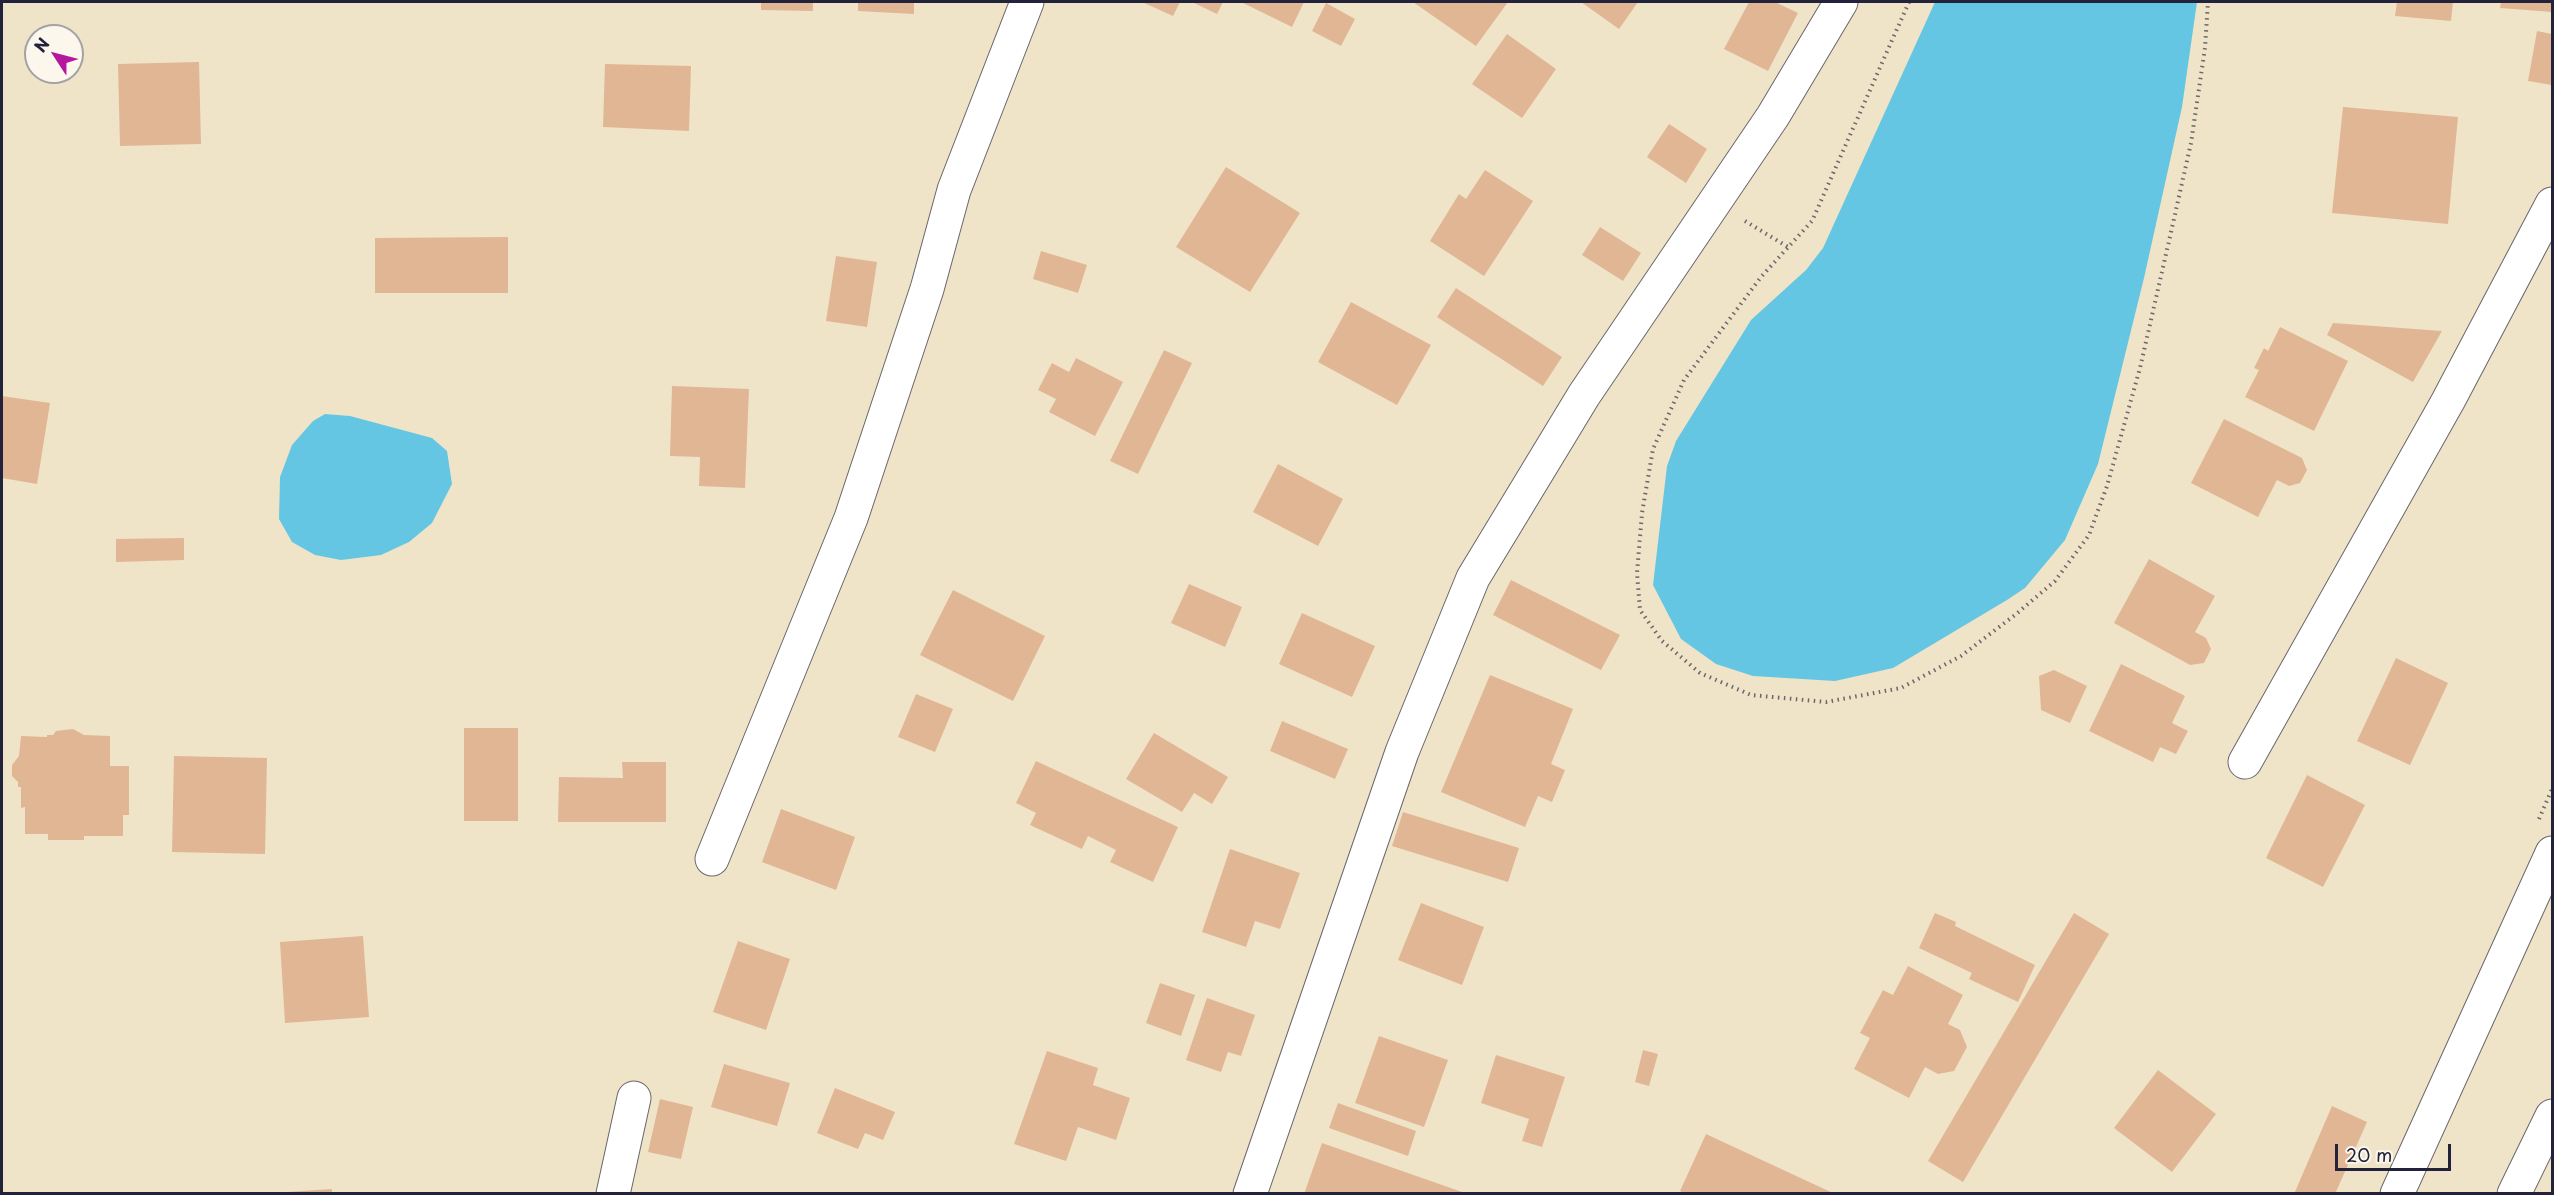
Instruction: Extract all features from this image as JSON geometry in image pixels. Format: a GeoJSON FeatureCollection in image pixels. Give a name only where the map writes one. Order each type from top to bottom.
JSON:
{"type":"FeatureCollection","features":[{"type":"Feature","properties":{"kind":"lane"},"geometry":{"type":"LineString","coordinates":[[712,859],[851,518],[927,289],[954,190],[1027,2]]}},
{"type":"Feature","properties":{"kind":"lane"},"geometry":{"type":"LineString","coordinates":[[1250,1194],[1402,752],[1473,578],[1584,395],[1773,116],[1841,2]]}},
{"type":"Feature","properties":{"kind":"lane"},"geometry":{"type":"LineString","coordinates":[[2245,762],[2448,401],[2553,204]]}},
{"type":"Feature","properties":{"kind":"lane"},"geometry":{"type":"LineString","coordinates":[[2397,1194],[2553,853]]}},
{"type":"Feature","properties":{"kind":"lane"},"geometry":{"type":"LineString","coordinates":[[614,1194],[634,1098]]}},
{"type":"Feature","properties":{"kind":"lane"},"geometry":{"type":"LineString","coordinates":[[2514,1194],[2553,1116]]}},
{"type":"Feature","properties":{"kind":"path"},"geometry":{"type":"LineString","coordinates":[[1909,2],[1812,221],[1761,277],[1684,380],[1653,449],[1642,513],[1637,573],[1640,610],[1662,641],[1700,673],[1751,696],[1826,702],[1901,688],[1961,656],[2015,615],[2055,581],[2089,535],[2107,486],[2140,368],[2184,176],[2202,69],[2208,2]]}},
{"type":"Feature","properties":{"kind":"path"},"geometry":{"type":"LineString","coordinates":[[1715,202],[1788,247]]}},
{"type":"Feature","properties":{"kind":"water"},"geometry":{"type":"Polygon","coordinates":[[[1935,2],[2197,2],[2182,107],[2144,278],[2098,464],[2065,540],[2025,588],[2007,600],[1893,668],[1835,681],[1753,676],[1716,664],[1681,639],[1653,585],[1667,466],[1676,441],[1751,320],[1806,270],[1823,248],[1935,2]]]}},
{"type":"Feature","properties":{"kind":"water"},"geometry":{"type":"Polygon","coordinates":[[[325,414],[350,416],[432,438],[447,451],[452,484],[432,523],[409,542],[381,555],[341,560],[315,555],[292,542],[279,519],[280,477],[292,445],[313,421],[325,414]]]}},
{"type":"Feature","properties":{"kind":"building"},"geometry":{"type":"Polygon","coordinates":[[[761,2],[813,2],[813,11],[761,10],[761,2]]]}},
{"type":"Feature","properties":{"kind":"building"},"geometry":{"type":"Polygon","coordinates":[[[858,2],[914,2],[914,14],[858,11],[858,2]]]}},
{"type":"Feature","properties":{"kind":"building"},"geometry":{"type":"Polygon","coordinates":[[[1142,2],[1180,2],[1173,16],[1142,2]]]}},
{"type":"Feature","properties":{"kind":"building"},"geometry":{"type":"Polygon","coordinates":[[[1192,2],[1223,2],[1217,14],[1192,2]]]}},
{"type":"Feature","properties":{"kind":"building"},"geometry":{"type":"Polygon","coordinates":[[[1241,2],[1304,2],[1292,27],[1241,2]]]}},
{"type":"Feature","properties":{"kind":"building"},"geometry":{"type":"Polygon","coordinates":[[[1413,2],[1508,2],[1476,46],[1413,2]]]}},
{"type":"Feature","properties":{"kind":"building"},"geometry":{"type":"Polygon","coordinates":[[[1581,2],[1638,2],[1619,29],[1581,2]]]}},
{"type":"Feature","properties":{"kind":"building"},"geometry":{"type":"Polygon","coordinates":[[[1749,2],[1775,2],[1798,13],[1768,71],[1724,49],[1749,2]]]}},
{"type":"Feature","properties":{"kind":"building"},"geometry":{"type":"Polygon","coordinates":[[[2397,2],[2453,2],[2451,21],[2395,16],[2397,2]]]}},
{"type":"Feature","properties":{"kind":"building"},"geometry":{"type":"Polygon","coordinates":[[[2501,2],[2552,2],[2552,12],[2500,8],[2501,2]]]}},
{"type":"Feature","properties":{"kind":"building"},"geometry":{"type":"Polygon","coordinates":[[[1326,3],[1355,19],[1341,46],[1312,31],[1326,3]]]}},
{"type":"Feature","properties":{"kind":"building"},"geometry":{"type":"Polygon","coordinates":[[[2537,31],[2552,34],[2552,85],[2528,81],[2537,31]]]}},
{"type":"Feature","properties":{"kind":"building"},"geometry":{"type":"Polygon","coordinates":[[[1507,34],[1556,69],[1522,118],[1472,84],[1507,34]]]}},
{"type":"Feature","properties":{"kind":"building"},"geometry":{"type":"Polygon","coordinates":[[[199,62],[201,144],[120,146],[118,64],[199,62]]]}},
{"type":"Feature","properties":{"kind":"building"},"geometry":{"type":"Polygon","coordinates":[[[605,64],[691,66],[689,131],[603,127],[605,64]]]}},
{"type":"Feature","properties":{"kind":"building"},"geometry":{"type":"Polygon","coordinates":[[[2343,107],[2458,117],[2448,224],[2332,213],[2343,107]]]}},
{"type":"Feature","properties":{"kind":"building"},"geometry":{"type":"Polygon","coordinates":[[[1669,124],[1707,149],[1686,183],[1647,157],[1669,124]]]}},
{"type":"Feature","properties":{"kind":"building"},"geometry":{"type":"Polygon","coordinates":[[[1226,167],[1300,213],[1250,292],[1176,247],[1226,167]]]}},
{"type":"Feature","properties":{"kind":"building"},"geometry":{"type":"Polygon","coordinates":[[[1485,170],[1533,201],[1484,276],[1430,241],[1459,194],[1466,199],[1485,170]]]}},
{"type":"Feature","properties":{"kind":"building"},"geometry":{"type":"Polygon","coordinates":[[[1600,227],[1641,253],[1623,281],[1582,255],[1600,227]]]}},
{"type":"Feature","properties":{"kind":"building"},"geometry":{"type":"Polygon","coordinates":[[[508,237],[508,293],[375,293],[375,238],[508,237]]]}},
{"type":"Feature","properties":{"kind":"building"},"geometry":{"type":"Polygon","coordinates":[[[1041,251],[1087,265],[1078,293],[1033,279],[1041,251]]]}},
{"type":"Feature","properties":{"kind":"building"},"geometry":{"type":"Polygon","coordinates":[[[836,256],[877,262],[867,327],[826,321],[836,256]]]}},
{"type":"Feature","properties":{"kind":"building"},"geometry":{"type":"Polygon","coordinates":[[[1456,288],[1562,357],[1543,386],[1437,317],[1456,288]]]}},
{"type":"Feature","properties":{"kind":"building"},"geometry":{"type":"Polygon","coordinates":[[[1351,302],[1431,345],[1397,405],[1318,362],[1351,302]]]}},
{"type":"Feature","properties":{"kind":"building"},"geometry":{"type":"Polygon","coordinates":[[[2333,323],[2442,331],[2413,382],[2327,335],[2333,323]]]}},
{"type":"Feature","properties":{"kind":"building"},"geometry":{"type":"Polygon","coordinates":[[[2280,327],[2348,361],[2314,431],[2245,397],[2259,370],[2254,368],[2264,348],[2268,351],[2280,327]]]}},
{"type":"Feature","properties":{"kind":"building"},"geometry":{"type":"Polygon","coordinates":[[[1164,350],[1192,363],[1138,474],[1110,461],[1164,350]]]}},
{"type":"Feature","properties":{"kind":"building"},"geometry":{"type":"Polygon","coordinates":[[[1076,358],[1123,382],[1095,436],[1049,412],[1056,399],[1038,390],[1052,363],[1069,372],[1076,358]]]}},
{"type":"Feature","properties":{"kind":"building"},"geometry":{"type":"Polygon","coordinates":[[[672,386],[749,389],[745,488],[699,486],[700,457],[670,456],[672,386]]]}},
{"type":"Feature","properties":{"kind":"building"},"geometry":{"type":"Polygon","coordinates":[[[2,396],[50,403],[37,484],[2,478],[2,396]]]}},
{"type":"Feature","properties":{"kind":"building"},"geometry":{"type":"Polygon","coordinates":[[[2224,419],[2302,458],[2307,470],[2300,483],[2289,486],[2277,480],[2258,517],[2191,483],[2224,419]]]}},
{"type":"Feature","properties":{"kind":"building"},"geometry":{"type":"Polygon","coordinates":[[[1278,464],[1343,499],[1318,546],[1253,512],[1278,464]]]}},
{"type":"Feature","properties":{"kind":"building"},"geometry":{"type":"Polygon","coordinates":[[[184,538],[184,560],[116,562],[116,539],[184,538]]]}},
{"type":"Feature","properties":{"kind":"building"},"geometry":{"type":"Polygon","coordinates":[[[2149,559],[2215,596],[2195,632],[2206,638],[2211,649],[2204,663],[2190,665],[2114,623],[2149,559]]]}},
{"type":"Feature","properties":{"kind":"building"},"geometry":{"type":"Polygon","coordinates":[[[1511,580],[1620,635],[1601,670],[1493,615],[1511,580]]]}},
{"type":"Feature","properties":{"kind":"building"},"geometry":{"type":"Polygon","coordinates":[[[1189,584],[1242,607],[1225,647],[1171,623],[1189,584]]]}},
{"type":"Feature","properties":{"kind":"building"},"geometry":{"type":"Polygon","coordinates":[[[953,590],[1045,636],[1013,701],[920,655],[953,590]]]}},
{"type":"Feature","properties":{"kind":"building"},"geometry":{"type":"Polygon","coordinates":[[[1302,613],[1375,646],[1352,697],[1279,664],[1302,613]]]}},
{"type":"Feature","properties":{"kind":"building"},"geometry":{"type":"Polygon","coordinates":[[[2396,658],[2448,683],[2410,765],[2357,741],[2396,658]]]}},
{"type":"Feature","properties":{"kind":"building"},"geometry":{"type":"Polygon","coordinates":[[[2121,664],[2185,696],[2172,723],[2188,731],[2176,754],[2160,747],[2153,762],[2089,731],[2121,664]]]}},
{"type":"Feature","properties":{"kind":"building"},"geometry":{"type":"Polygon","coordinates":[[[2054,670],[2087,686],[2070,723],[2041,710],[2039,676],[2054,670]]]}},
{"type":"Feature","properties":{"kind":"building"},"geometry":{"type":"Polygon","coordinates":[[[1490,675],[1573,709],[1551,764],[1565,770],[1552,802],[1538,796],[1525,827],[1441,792],[1490,675]]]}},
{"type":"Feature","properties":{"kind":"building"},"geometry":{"type":"Polygon","coordinates":[[[916,694],[953,709],[935,752],[898,737],[916,694]]]}},
{"type":"Feature","properties":{"kind":"building"},"geometry":{"type":"Polygon","coordinates":[[[1282,721],[1348,749],[1335,779],[1270,751],[1282,721]]]}},
{"type":"Feature","properties":{"kind":"building"},"geometry":{"type":"Polygon","coordinates":[[[464,728],[518,728],[518,821],[464,821],[464,728]]]}},
{"type":"Feature","properties":{"kind":"building"},"geometry":{"type":"Polygon","coordinates":[[[73,729],[84,735],[110,736],[110,766],[129,766],[129,815],[123,815],[123,836],[84,836],[84,840],[48,840],[48,834],[25,834],[25,807],[21,808],[21,787],[18,787],[18,782],[12,776],[12,765],[19,756],[21,736],[47,737],[56,731],[73,729]]]}},
{"type":"Feature","properties":{"kind":"building"},"geometry":{"type":"Polygon","coordinates":[[[1154,733],[1228,777],[1212,804],[1194,793],[1182,812],[1126,779],[1154,733]]]}},
{"type":"Feature","properties":{"kind":"building"},"geometry":{"type":"Polygon","coordinates":[[[174,756],[267,758],[265,854],[172,852],[174,756]]]}},
{"type":"Feature","properties":{"kind":"building"},"geometry":{"type":"Polygon","coordinates":[[[1036,761],[1178,827],[1153,882],[1110,862],[1116,850],[1088,836],[1082,849],[1030,825],[1036,813],[1016,803],[1036,761]]]}},
{"type":"Feature","properties":{"kind":"building"},"geometry":{"type":"Polygon","coordinates":[[[622,762],[666,762],[666,822],[558,822],[559,777],[623,778],[622,762]]]}},
{"type":"Feature","properties":{"kind":"building"},"geometry":{"type":"Polygon","coordinates":[[[2307,775],[2365,805],[2323,887],[2266,858],[2307,775]]]}},
{"type":"Feature","properties":{"kind":"building"},"geometry":{"type":"Polygon","coordinates":[[[781,809],[855,837],[836,890],[762,862],[781,809]]]}},
{"type":"Feature","properties":{"kind":"building"},"geometry":{"type":"Polygon","coordinates":[[[1403,812],[1519,848],[1508,882],[1392,846],[1403,812]]]}},
{"type":"Feature","properties":{"kind":"building"},"geometry":{"type":"Polygon","coordinates":[[[1230,849],[1300,873],[1280,929],[1255,921],[1246,947],[1202,932],[1230,849]]]}},
{"type":"Feature","properties":{"kind":"building"},"geometry":{"type":"Polygon","coordinates":[[[1421,903],[1484,927],[1462,985],[1398,960],[1421,903]]]}},
{"type":"Feature","properties":{"kind":"building"},"geometry":{"type":"Polygon","coordinates":[[[1935,913],[1956,922],[1955,926],[2035,965],[2018,1002],[1969,979],[1972,973],[1919,948],[1935,913]]]}},
{"type":"Feature","properties":{"kind":"building"},"geometry":{"type":"Polygon","coordinates":[[[2074,913],[2109,934],[1963,1182],[1928,1161],[2074,913]]]}},
{"type":"Feature","properties":{"kind":"building"},"geometry":{"type":"Polygon","coordinates":[[[363,936],[369,1017],[285,1023],[280,942],[363,936]]]}},
{"type":"Feature","properties":{"kind":"building"},"geometry":{"type":"Polygon","coordinates":[[[738,941],[790,959],[766,1030],[713,1012],[738,941]]]}},
{"type":"Feature","properties":{"kind":"building"},"geometry":{"type":"Polygon","coordinates":[[[1908,966],[1963,995],[1948,1024],[1960,1030],[1967,1047],[1954,1071],[1938,1074],[1925,1067],[1909,1098],[1854,1069],[1870,1038],[1860,1033],[1883,990],[1893,995],[1908,966]]]}},
{"type":"Feature","properties":{"kind":"building"},"geometry":{"type":"Polygon","coordinates":[[[1160,983],[1195,995],[1181,1036],[1146,1023],[1160,983]]]}},
{"type":"Feature","properties":{"kind":"building"},"geometry":{"type":"Polygon","coordinates":[[[1207,998],[1255,1015],[1241,1056],[1228,1052],[1221,1072],[1186,1060],[1207,998]]]}},
{"type":"Feature","properties":{"kind":"building"},"geometry":{"type":"Polygon","coordinates":[[[1379,1036],[1448,1060],[1424,1127],[1355,1103],[1379,1036]]]}},
{"type":"Feature","properties":{"kind":"building"},"geometry":{"type":"Polygon","coordinates":[[[1643,1050],[1658,1054],[1649,1086],[1635,1082],[1643,1050]]]}},
{"type":"Feature","properties":{"kind":"building"},"geometry":{"type":"Polygon","coordinates":[[[1047,1051],[1098,1068],[1093,1085],[1130,1098],[1116,1140],[1078,1127],[1066,1161],[1014,1144],[1047,1051]]]}},
{"type":"Feature","properties":{"kind":"building"},"geometry":{"type":"Polygon","coordinates":[[[1496,1055],[1565,1077],[1542,1147],[1522,1141],[1529,1119],[1481,1103],[1496,1055]]]}},
{"type":"Feature","properties":{"kind":"building"},"geometry":{"type":"Polygon","coordinates":[[[724,1064],[790,1083],[777,1126],[711,1107],[724,1064]]]}},
{"type":"Feature","properties":{"kind":"building"},"geometry":{"type":"Polygon","coordinates":[[[2158,1070],[2216,1114],[2172,1172],[2114,1128],[2158,1070]]]}},
{"type":"Feature","properties":{"kind":"building"},"geometry":{"type":"Polygon","coordinates":[[[835,1088],[895,1112],[883,1140],[865,1133],[858,1149],[817,1133],[835,1088]]]}},
{"type":"Feature","properties":{"kind":"building"},"geometry":{"type":"Polygon","coordinates":[[[660,1099],[693,1107],[681,1159],[648,1152],[660,1099]]]}},
{"type":"Feature","properties":{"kind":"building"},"geometry":{"type":"Polygon","coordinates":[[[1338,1103],[1416,1131],[1408,1156],[1329,1128],[1338,1103]]]}},
{"type":"Feature","properties":{"kind":"building"},"geometry":{"type":"Polygon","coordinates":[[[2332,1106],[2367,1122],[2335,1194],[2294,1194],[2332,1106]]]}},
{"type":"Feature","properties":{"kind":"building"},"geometry":{"type":"Polygon","coordinates":[[[1706,1134],[1835,1194],[1685,1194],[1680,1191],[1706,1134]]]}},
{"type":"Feature","properties":{"kind":"building"},"geometry":{"type":"Polygon","coordinates":[[[1322,1143],[1465,1193],[1465,1194],[1304,1194],[1322,1143]]]}},
{"type":"Feature","properties":{"kind":"building"},"geometry":{"type":"Polygon","coordinates":[[[332,1189],[332,1194],[287,1194],[287,1192],[332,1189]]]}}]}
